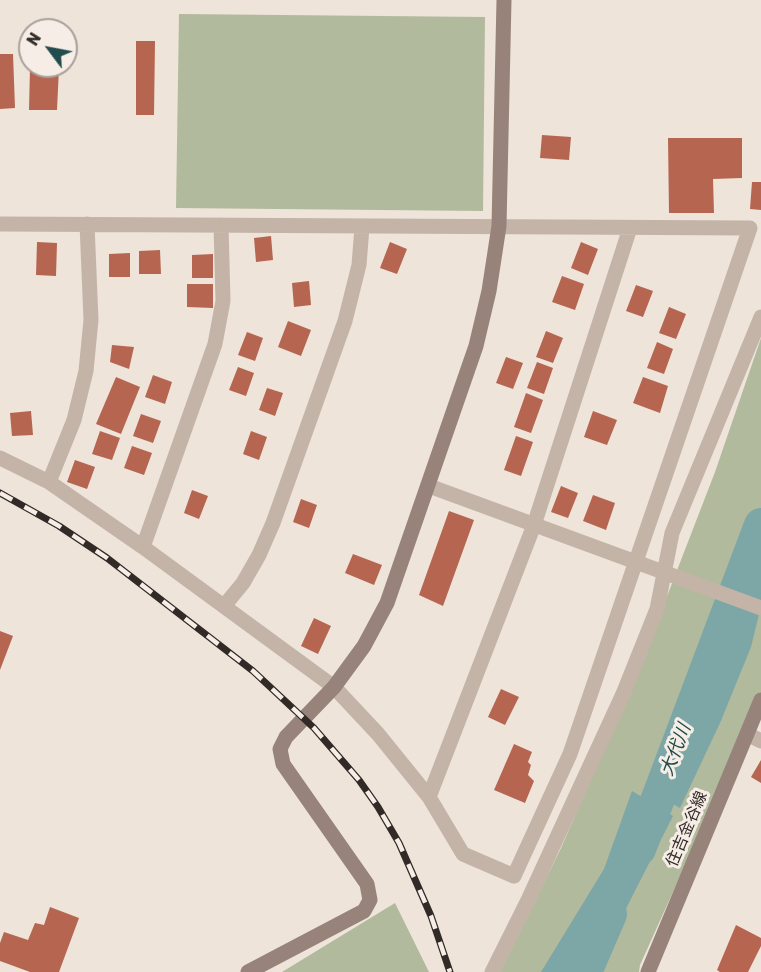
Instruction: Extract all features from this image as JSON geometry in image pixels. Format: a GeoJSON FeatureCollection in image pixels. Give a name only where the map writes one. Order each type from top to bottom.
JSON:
{"type":"FeatureCollection","features":[{"type":"Feature","properties":{"kind":"street"},"geometry":{"type":"LineString","coordinates":[[248,972],[364,911],[370,900],[367,884],[283,764],[280,749],[286,737],[334,687],[364,646],[387,603],[476,346],[489,291],[499,226],[504,0]]}},
{"type":"Feature","properties":{"kind":"street"},"geometry":{"type":"LineString","coordinates":[[0,224],[750,228],[570,754],[514,876],[463,854],[429,797],[378,734],[334,687],[143,547],[49,482],[0,458]]}},
{"type":"Feature","properties":{"kind":"street"},"geometry":{"type":"LineString","coordinates":[[49,482],[74,420],[86,371],[91,320],[87,224]]}},
{"type":"Feature","properties":{"kind":"street"},"geometry":{"type":"LineString","coordinates":[[143,547],[215,344],[223,301],[221,225]]}},
{"type":"Feature","properties":{"kind":"street"},"geometry":{"type":"LineString","coordinates":[[224,606],[243,583],[273,523],[345,321],[359,265],[362,227]]}},
{"type":"Feature","properties":{"kind":"street"},"geometry":{"type":"LineString","coordinates":[[429,797],[534,525],[630,228]]}},
{"type":"Feature","properties":{"kind":"street"},"geometry":{"type":"LineString","coordinates":[[492,972],[543,868],[622,694],[657,609],[672,533],[761,317]]}},
{"type":"Feature","properties":{"kind":"street"},"geometry":{"type":"LineString","coordinates":[[429,486],[761,608]]}},
{"type":"Feature","properties":{"kind":"street","name":"住吉金谷線"},"geometry":{"type":"LineString","coordinates":[[648,972],[754,737],[761,700]]}},
{"type":"Feature","properties":{"kind":"green space"},"geometry":{"type":"Polygon","coordinates":[[[179,14],[485,17],[483,211],[176,208],[179,14]]]}},
{"type":"Feature","properties":{"kind":"green space"},"geometry":{"type":"Polygon","coordinates":[[[761,338],[761,697],[640,965],[639,972],[500,972],[561,848],[642,661],[715,472],[761,338]]]}},
{"type":"Feature","properties":{"kind":"green space"},"geometry":{"type":"Polygon","coordinates":[[[395,903],[429,972],[282,972],[395,903]]]}},
{"type":"Feature","properties":{"kind":"water"},"geometry":{"type":"Polygon","coordinates":[[[761,550],[761,606],[751,647],[720,723],[680,808],[648,790],[700,723],[724,668],[761,550]]]}},
{"type":"Feature","properties":{"kind":"water"},"geometry":{"type":"Polygon","coordinates":[[[632,791],[673,816],[606,948],[580,965],[576,972],[541,972],[604,869],[632,791]]]}},
{"type":"Feature","properties":{"kind":"building"},"geometry":{"type":"Polygon","coordinates":[[[136,41],[155,41],[154,115],[136,115],[136,41]]]}},
{"type":"Feature","properties":{"kind":"building"},"geometry":{"type":"Polygon","coordinates":[[[0,54],[13,54],[15,108],[0,109],[0,54]]]}},
{"type":"Feature","properties":{"kind":"building"},"geometry":{"type":"Polygon","coordinates":[[[30,78],[59,78],[57,110],[29,110],[30,78]]]}},
{"type":"Feature","properties":{"kind":"building"},"geometry":{"type":"Polygon","coordinates":[[[542,135],[571,137],[569,160],[540,158],[542,135]]]}},
{"type":"Feature","properties":{"kind":"building"},"geometry":{"type":"Polygon","coordinates":[[[668,138],[742,138],[742,178],[713,179],[714,213],[669,213],[668,138]]]}},
{"type":"Feature","properties":{"kind":"building"},"geometry":{"type":"Polygon","coordinates":[[[752,182],[761,182],[761,210],[750,209],[752,182]]]}},
{"type":"Feature","properties":{"kind":"building"},"geometry":{"type":"Polygon","coordinates":[[[271,236],[273,260],[256,262],[254,238],[271,236]]]}},
{"type":"Feature","properties":{"kind":"building"},"geometry":{"type":"Polygon","coordinates":[[[37,242],[57,243],[56,276],[36,275],[37,242]]]}},
{"type":"Feature","properties":{"kind":"building"},"geometry":{"type":"Polygon","coordinates":[[[390,242],[407,249],[397,274],[380,268],[390,242]]]}},
{"type":"Feature","properties":{"kind":"building"},"geometry":{"type":"Polygon","coordinates":[[[581,242],[598,249],[588,275],[571,268],[581,242]]]}},
{"type":"Feature","properties":{"kind":"building"},"geometry":{"type":"Polygon","coordinates":[[[160,250],[161,274],[139,274],[139,251],[160,250]]]}},
{"type":"Feature","properties":{"kind":"building"},"geometry":{"type":"Polygon","coordinates":[[[130,253],[130,277],[109,277],[109,254],[130,253]]]}},
{"type":"Feature","properties":{"kind":"building"},"geometry":{"type":"Polygon","coordinates":[[[213,254],[213,278],[192,278],[192,255],[213,254]]]}},
{"type":"Feature","properties":{"kind":"building"},"geometry":{"type":"Polygon","coordinates":[[[562,276],[584,284],[575,310],[552,302],[562,276]]]}},
{"type":"Feature","properties":{"kind":"building"},"geometry":{"type":"Polygon","coordinates":[[[309,281],[311,305],[294,307],[292,283],[309,281]]]}},
{"type":"Feature","properties":{"kind":"building"},"geometry":{"type":"Polygon","coordinates":[[[187,284],[213,284],[213,308],[187,307],[187,284]]]}},
{"type":"Feature","properties":{"kind":"building"},"geometry":{"type":"Polygon","coordinates":[[[636,285],[653,291],[643,317],[626,311],[636,285]]]}},
{"type":"Feature","properties":{"kind":"building"},"geometry":{"type":"Polygon","coordinates":[[[669,307],[686,314],[676,339],[659,333],[669,307]]]}},
{"type":"Feature","properties":{"kind":"building"},"geometry":{"type":"Polygon","coordinates":[[[288,321],[311,330],[301,356],[278,347],[288,321]]]}},
{"type":"Feature","properties":{"kind":"building"},"geometry":{"type":"Polygon","coordinates":[[[546,331],[563,338],[553,363],[536,357],[546,331]]]}},
{"type":"Feature","properties":{"kind":"building"},"geometry":{"type":"Polygon","coordinates":[[[247,332],[263,338],[255,361],[238,355],[247,332]]]}},
{"type":"Feature","properties":{"kind":"building"},"geometry":{"type":"Polygon","coordinates":[[[657,342],[673,349],[664,374],[647,368],[657,342]]]}},
{"type":"Feature","properties":{"kind":"building"},"geometry":{"type":"Polygon","coordinates":[[[112,345],[134,347],[129,369],[110,362],[112,345]]]}},
{"type":"Feature","properties":{"kind":"building"},"geometry":{"type":"Polygon","coordinates":[[[506,357],[523,363],[513,389],[496,383],[506,357]]]}},
{"type":"Feature","properties":{"kind":"building"},"geometry":{"type":"Polygon","coordinates":[[[537,362],[553,368],[544,394],[527,388],[537,362]]]}},
{"type":"Feature","properties":{"kind":"building"},"geometry":{"type":"Polygon","coordinates":[[[238,367],[254,373],[246,396],[229,390],[238,367]]]}},
{"type":"Feature","properties":{"kind":"building"},"geometry":{"type":"Polygon","coordinates":[[[153,375],[172,382],[165,404],[145,397],[153,375]]]}},
{"type":"Feature","properties":{"kind":"building"},"geometry":{"type":"Polygon","coordinates":[[[116,377],[140,387],[121,434],[96,424],[116,377]]]}},
{"type":"Feature","properties":{"kind":"building"},"geometry":{"type":"Polygon","coordinates":[[[643,377],[668,386],[660,413],[633,403],[643,377]]]}},
{"type":"Feature","properties":{"kind":"building"},"geometry":{"type":"Polygon","coordinates":[[[267,388],[283,393],[275,416],[259,410],[267,388]]]}},
{"type":"Feature","properties":{"kind":"building"},"geometry":{"type":"Polygon","coordinates":[[[526,393],[543,400],[531,433],[514,427],[526,393]]]}},
{"type":"Feature","properties":{"kind":"building"},"geometry":{"type":"Polygon","coordinates":[[[31,411],[33,435],[12,436],[10,413],[31,411]]]}},
{"type":"Feature","properties":{"kind":"building"},"geometry":{"type":"Polygon","coordinates":[[[593,411],[617,420],[607,445],[584,437],[593,411]]]}},
{"type":"Feature","properties":{"kind":"building"},"geometry":{"type":"Polygon","coordinates":[[[141,414],[161,421],[153,443],[133,436],[141,414]]]}},
{"type":"Feature","properties":{"kind":"building"},"geometry":{"type":"Polygon","coordinates":[[[100,431],[120,438],[112,460],[92,454],[100,431]]]}},
{"type":"Feature","properties":{"kind":"building"},"geometry":{"type":"Polygon","coordinates":[[[251,431],[267,437],[259,460],[243,454],[251,431]]]}},
{"type":"Feature","properties":{"kind":"building"},"geometry":{"type":"Polygon","coordinates":[[[516,436],[533,442],[521,476],[504,470],[516,436]]]}},
{"type":"Feature","properties":{"kind":"building"},"geometry":{"type":"Polygon","coordinates":[[[132,446],[152,453],[144,475],[124,468],[132,446]]]}},
{"type":"Feature","properties":{"kind":"building"},"geometry":{"type":"Polygon","coordinates":[[[75,460],[95,467],[87,489],[67,482],[75,460]]]}},
{"type":"Feature","properties":{"kind":"building"},"geometry":{"type":"Polygon","coordinates":[[[561,486],[578,493],[568,518],[551,512],[561,486]]]}},
{"type":"Feature","properties":{"kind":"building"},"geometry":{"type":"Polygon","coordinates":[[[192,490],[208,496],[199,519],[184,513],[192,490]]]}},
{"type":"Feature","properties":{"kind":"building"},"geometry":{"type":"Polygon","coordinates":[[[593,495],[615,503],[606,530],[583,521],[593,495]]]}},
{"type":"Feature","properties":{"kind":"building"},"geometry":{"type":"Polygon","coordinates":[[[301,499],[317,505],[309,528],[293,522],[301,499]]]}},
{"type":"Feature","properties":{"kind":"building"},"geometry":{"type":"Polygon","coordinates":[[[449,511],[474,520],[443,606],[419,595],[449,511]]]}},
{"type":"Feature","properties":{"kind":"building"},"geometry":{"type":"Polygon","coordinates":[[[353,554],[382,565],[374,585],[345,573],[353,554]]]}},
{"type":"Feature","properties":{"kind":"building"},"geometry":{"type":"Polygon","coordinates":[[[314,618],[331,626],[318,654],[301,646],[314,618]]]}},
{"type":"Feature","properties":{"kind":"building"},"geometry":{"type":"Polygon","coordinates":[[[0,631],[13,636],[0,670],[0,631]]]}},
{"type":"Feature","properties":{"kind":"building"},"geometry":{"type":"Polygon","coordinates":[[[501,689],[519,697],[505,725],[488,717],[501,689]]]}},
{"type":"Feature","properties":{"kind":"building"},"geometry":{"type":"Polygon","coordinates":[[[514,744],[532,752],[528,762],[531,765],[528,775],[534,781],[525,803],[494,790],[514,744]]]}},
{"type":"Feature","properties":{"kind":"building"},"geometry":{"type":"Polygon","coordinates":[[[761,760],[761,783],[751,777],[761,760]]]}},
{"type":"Feature","properties":{"kind":"building"},"geometry":{"type":"Polygon","coordinates":[[[50,907],[79,918],[59,972],[30,972],[0,961],[0,943],[4,932],[28,940],[35,923],[44,925],[50,907]]]}},
{"type":"Feature","properties":{"kind":"building"},"geometry":{"type":"Polygon","coordinates":[[[736,925],[761,938],[761,946],[748,972],[720,972],[717,970],[736,925]]]}},
{"type":"Feature","properties":{"kind":"waterway","name":"大代川"},"geometry":{"type":"LineString","coordinates":[[639,849],[761,525]]}},
{"type":"Feature","properties":{"kind":"waterway","name":"大代川"},"geometry":{"type":"LineString","coordinates":[[585,972],[610,914]]}},
{"type":"Feature","properties":{"kind":"railway"},"geometry":{"type":"LineString","coordinates":[[0,493],[59,526],[107,558],[253,671],[314,728],[359,780],[399,843],[431,916],[450,972]]}}]}
